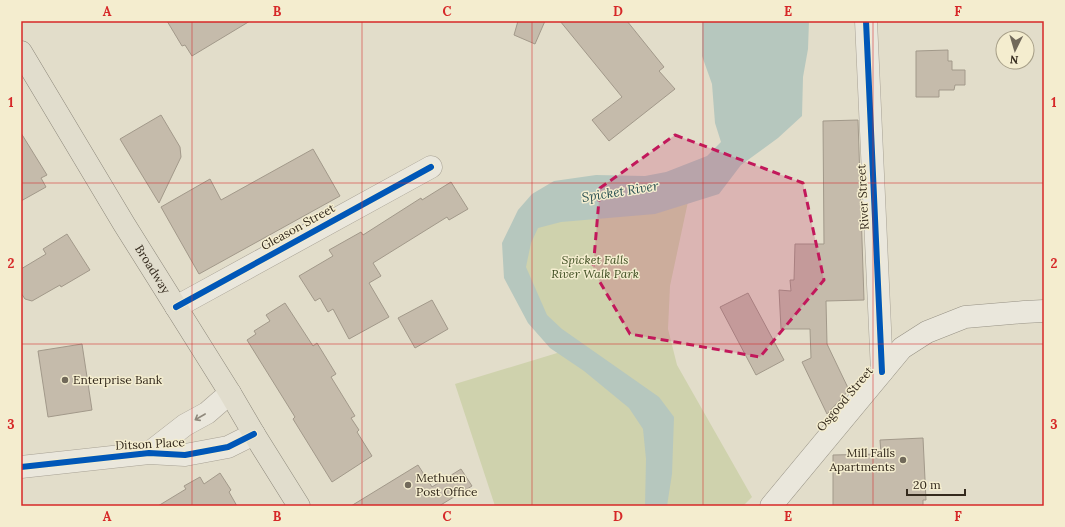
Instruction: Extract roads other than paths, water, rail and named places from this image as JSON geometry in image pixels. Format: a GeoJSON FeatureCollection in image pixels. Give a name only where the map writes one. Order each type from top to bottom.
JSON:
{"type":"FeatureCollection","features":[{"type":"Feature","properties":{"kind":"main road","name":"Broadway"},"geometry":{"type":"LineString","coordinates":[[21,52],[299,506]]}},
{"type":"Feature","properties":{"kind":"street","name":"River Street"},"geometry":{"type":"LineString","coordinates":[[866,21],[882,372]]}},
{"type":"Feature","properties":{"kind":"street","name":"Gleason Street"},"geometry":{"type":"LineString","coordinates":[[176,307],[431,167]]}},
{"type":"Feature","properties":{"kind":"street","name":"Osgood Street"},"geometry":{"type":"LineString","coordinates":[[771,506],[902,348],[928,332],[965,317],[1044,311]]}},
{"type":"Feature","properties":{"kind":"street","name":"Ditson Place"},"geometry":{"type":"LineString","coordinates":[[149,453],[185,425],[207,413],[230,393]]}},
{"type":"Feature","properties":{"kind":"street","name":"Ditson Place"},"geometry":{"type":"LineString","coordinates":[[21,467],[149,453],[185,454],[231,446],[254,434]]}},
{"type":"Feature","properties":{"kind":"water","name":"Spicket River"},"geometry":{"type":"Polygon","coordinates":[[[702,21],[809,21],[808,49],[803,77],[802,116],[778,138],[741,165],[719,194],[655,214],[561,222],[538,228],[531,243],[526,267],[547,315],[562,329],[659,397],[674,417],[672,474],[667,506],[645,506],[646,459],[643,429],[629,408],[584,371],[550,348],[528,323],[504,278],[502,243],[518,210],[532,194],[554,181],[596,175],[645,176],[666,172],[707,156],[721,142],[715,123],[712,84],[702,56],[702,21]]]}},
{"type":"Feature","properties":{"kind":"place","name":"Enterprise Bank"},"geometry":{"type":"Point","coordinates":[65,380]}},
{"type":"Feature","properties":{"kind":"place","name":"Mill Falls Apartments"},"geometry":{"type":"Point","coordinates":[903,460]}},
{"type":"Feature","properties":{"kind":"place","name":"Methuen Post Office"},"geometry":{"type":"Point","coordinates":[408,485]}},
{"type":"Feature","properties":{"kind":"park label","name":"Spicket Falls River Walk Park"},"geometry":{"type":"Point","coordinates":[595,267]}}]}
